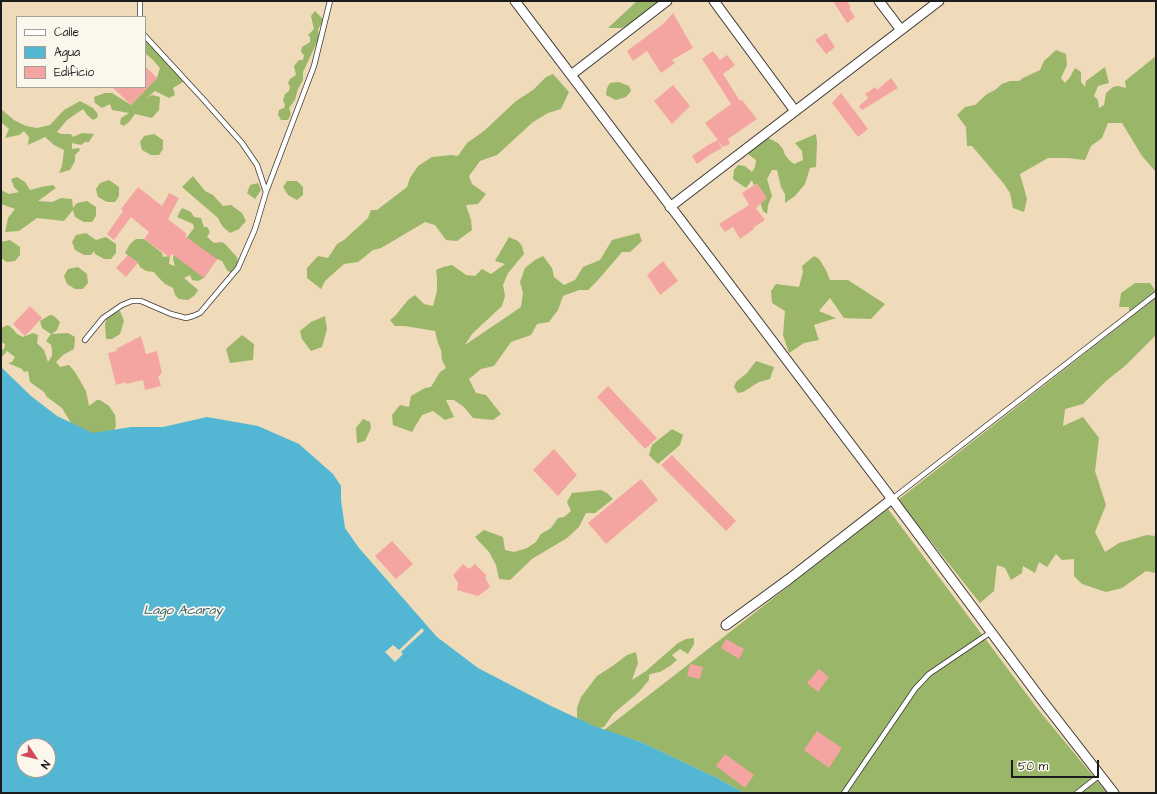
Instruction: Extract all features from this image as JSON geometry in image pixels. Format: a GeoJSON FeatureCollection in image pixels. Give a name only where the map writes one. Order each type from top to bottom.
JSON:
{"type":"FeatureCollection","features":[{"type":"Feature","properties":{"kind":"street"},"geometry":{"type":"LineString","coordinates":[[515,1],[892,499],[1041,699],[1114,793]]}},
{"type":"Feature","properties":{"kind":"street"},"geometry":{"type":"LineString","coordinates":[[571,75],[667,1]]}},
{"type":"Feature","properties":{"kind":"street"},"geometry":{"type":"LineString","coordinates":[[714,1],[795,111]]}},
{"type":"Feature","properties":{"kind":"street"},"geometry":{"type":"LineString","coordinates":[[879,1],[901,30]]}},
{"type":"Feature","properties":{"kind":"street"},"geometry":{"type":"LineString","coordinates":[[670,207],[939,1]]}},
{"type":"Feature","properties":{"kind":"street"},"geometry":{"type":"LineString","coordinates":[[726,625],[789,579],[892,499]]}},
{"type":"Feature","properties":{"kind":"lane"},"geometry":{"type":"LineString","coordinates":[[140,1],[140,16]]}},
{"type":"Feature","properties":{"kind":"lane"},"geometry":{"type":"LineString","coordinates":[[85,340],[103,318],[122,304],[132,301],[141,301],[171,314],[186,318],[200,313],[238,268],[254,229],[266,192],[314,66],[330,1]]}},
{"type":"Feature","properties":{"kind":"lane"},"geometry":{"type":"LineString","coordinates":[[146,37],[203,98],[242,143],[257,166],[266,192]]}},
{"type":"Feature","properties":{"kind":"lane"},"geometry":{"type":"LineString","coordinates":[[892,499],[1156,294]]}},
{"type":"Feature","properties":{"kind":"lane"},"geometry":{"type":"LineString","coordinates":[[844,793],[915,689],[928,674],[991,632]]}},
{"type":"Feature","properties":{"kind":"lane"},"geometry":{"type":"LineString","coordinates":[[1077,793],[1100,775]]}},
{"type":"Feature","properties":{"kind":"green space"},"geometry":{"type":"Polygon","coordinates":[[[637,1],[662,1],[622,28],[608,28],[637,1]]]}},
{"type":"Feature","properties":{"kind":"green space"},"geometry":{"type":"Polygon","coordinates":[[[315,11],[324,20],[318,29],[319,38],[303,72],[303,80],[298,89],[295,100],[289,108],[291,114],[288,120],[281,120],[278,115],[279,110],[284,108],[285,105],[283,100],[285,94],[289,91],[290,87],[288,83],[290,79],[296,75],[294,66],[299,60],[303,60],[304,55],[301,52],[302,47],[310,42],[310,37],[308,35],[314,29],[311,16],[315,11]]]}},
{"type":"Feature","properties":{"kind":"green space"},"geometry":{"type":"Polygon","coordinates":[[[146,41],[184,75],[183,82],[173,88],[175,95],[169,98],[155,91],[147,98],[152,95],[160,97],[159,110],[152,118],[135,114],[124,126],[120,124],[121,118],[129,113],[112,110],[110,104],[102,108],[95,103],[94,97],[105,93],[112,93],[131,105],[157,78],[160,68],[146,54],[146,41]]]}},
{"type":"Feature","properties":{"kind":"green space"},"geometry":{"type":"Polygon","coordinates":[[[1056,50],[1066,54],[1067,65],[1061,78],[1065,83],[1075,68],[1081,72],[1081,82],[1085,87],[1086,81],[1105,67],[1109,83],[1098,86],[1094,96],[1098,100],[1099,108],[1104,105],[1106,93],[1113,87],[1118,86],[1126,88],[1125,81],[1156,56],[1156,172],[1142,156],[1122,123],[1108,123],[1102,138],[1091,146],[1085,160],[1048,158],[1020,174],[1027,199],[1024,212],[1013,208],[1010,193],[1004,184],[972,146],[967,146],[966,127],[957,115],[965,107],[975,105],[987,94],[1002,84],[1010,81],[1019,81],[1040,70],[1044,61],[1056,50]]]}},
{"type":"Feature","properties":{"kind":"green space"},"geometry":{"type":"Polygon","coordinates":[[[553,74],[569,92],[561,109],[548,113],[533,122],[497,155],[480,161],[469,176],[472,184],[486,194],[478,204],[466,205],[471,220],[472,230],[457,241],[446,240],[435,225],[425,222],[381,248],[373,250],[358,262],[344,264],[325,281],[321,289],[307,278],[307,268],[318,256],[328,258],[337,244],[344,240],[368,218],[371,210],[377,210],[407,187],[410,178],[418,166],[432,157],[451,155],[458,156],[467,143],[484,131],[516,101],[533,90],[546,77],[553,74]]]}},
{"type":"Feature","properties":{"kind":"green space"},"geometry":{"type":"Polygon","coordinates":[[[619,82],[629,86],[631,91],[626,97],[616,100],[606,95],[607,88],[610,83],[619,82]]]}},
{"type":"Feature","properties":{"kind":"green space"},"geometry":{"type":"Polygon","coordinates":[[[80,101],[93,108],[98,114],[97,118],[93,120],[83,109],[67,120],[57,132],[61,134],[71,134],[73,137],[82,133],[94,134],[89,142],[85,142],[81,145],[72,143],[72,149],[79,148],[80,150],[75,155],[75,161],[70,170],[59,173],[62,166],[64,150],[54,145],[45,137],[28,145],[29,137],[24,131],[19,135],[5,138],[9,129],[1,122],[1,109],[14,120],[26,126],[37,128],[50,125],[64,110],[80,101]]]}},
{"type":"Feature","properties":{"kind":"green space"},"geometry":{"type":"Polygon","coordinates":[[[154,134],[163,140],[163,149],[159,155],[151,155],[142,150],[140,142],[144,136],[154,134]]]}},
{"type":"Feature","properties":{"kind":"green space"},"geometry":{"type":"Polygon","coordinates":[[[816,134],[816,167],[810,168],[805,184],[795,196],[785,203],[785,194],[781,187],[777,170],[772,170],[767,179],[772,196],[768,205],[767,214],[763,211],[752,180],[746,188],[733,179],[734,170],[738,165],[745,166],[752,172],[755,167],[756,160],[749,155],[748,150],[760,141],[768,138],[778,143],[783,149],[785,155],[794,164],[803,160],[802,151],[795,143],[816,134]]]}},
{"type":"Feature","properties":{"kind":"green space"},"geometry":{"type":"Polygon","coordinates":[[[193,176],[205,191],[213,195],[223,206],[231,205],[242,213],[246,221],[239,229],[230,233],[222,226],[218,218],[182,187],[193,176]]]}},
{"type":"Feature","properties":{"kind":"green space"},"geometry":{"type":"Polygon","coordinates":[[[17,177],[25,182],[30,190],[53,185],[56,188],[38,201],[52,202],[61,198],[72,199],[73,208],[77,203],[87,201],[96,207],[96,216],[92,222],[84,222],[75,217],[73,210],[64,221],[37,218],[19,231],[5,232],[8,218],[15,209],[1,204],[1,190],[9,194],[19,192],[14,187],[11,179],[17,177]]]}},
{"type":"Feature","properties":{"kind":"green space"},"geometry":{"type":"Polygon","coordinates":[[[109,180],[119,187],[119,196],[115,202],[107,202],[98,197],[96,189],[100,183],[109,180]]]}},
{"type":"Feature","properties":{"kind":"green space"},"geometry":{"type":"Polygon","coordinates":[[[287,181],[297,181],[303,187],[303,195],[297,200],[288,195],[283,187],[287,181]]]}},
{"type":"Feature","properties":{"kind":"green space"},"geometry":{"type":"Polygon","coordinates":[[[258,183],[261,190],[255,199],[247,193],[250,185],[258,183]]]}},
{"type":"Feature","properties":{"kind":"green space"},"geometry":{"type":"Polygon","coordinates":[[[182,208],[191,212],[194,217],[201,218],[204,227],[207,227],[210,232],[207,237],[214,243],[222,242],[225,244],[236,256],[240,264],[240,270],[238,273],[232,274],[227,270],[222,261],[217,259],[204,278],[198,281],[192,280],[190,275],[184,278],[198,290],[195,295],[188,300],[179,299],[175,295],[173,288],[165,284],[154,272],[146,271],[140,267],[138,263],[125,253],[130,244],[136,239],[144,239],[162,253],[163,257],[170,256],[169,264],[175,266],[173,259],[174,251],[194,228],[193,224],[177,217],[182,208]]]}},
{"type":"Feature","properties":{"kind":"green space"},"geometry":{"type":"Polygon","coordinates":[[[86,233],[96,240],[106,237],[116,244],[116,253],[111,259],[104,259],[95,254],[94,251],[91,255],[84,255],[75,250],[72,242],[76,235],[86,233]]]}},
{"type":"Feature","properties":{"kind":"green space"},"geometry":{"type":"Polygon","coordinates":[[[639,233],[642,241],[630,252],[622,252],[588,290],[579,290],[563,296],[558,310],[549,322],[537,324],[531,335],[511,342],[494,366],[481,369],[469,379],[476,393],[486,395],[501,414],[493,420],[473,418],[464,407],[454,400],[446,400],[454,417],[445,420],[433,411],[422,415],[412,432],[393,425],[392,415],[400,405],[409,407],[411,396],[425,388],[431,387],[440,372],[446,368],[442,360],[441,350],[435,331],[405,326],[395,326],[390,320],[408,300],[415,295],[424,304],[433,306],[437,291],[436,270],[452,265],[466,275],[475,276],[482,269],[491,274],[505,264],[495,261],[509,237],[518,241],[522,246],[524,254],[508,273],[503,285],[505,296],[502,306],[472,334],[465,345],[521,307],[523,293],[520,282],[525,268],[535,260],[543,256],[552,268],[554,277],[564,285],[575,280],[583,267],[600,260],[612,240],[639,233]]]}},
{"type":"Feature","properties":{"kind":"green space"},"geometry":{"type":"Polygon","coordinates":[[[10,240],[20,247],[20,255],[15,261],[7,262],[1,258],[1,242],[10,240]]]}},
{"type":"Feature","properties":{"kind":"green space"},"geometry":{"type":"Polygon","coordinates":[[[814,256],[819,259],[830,280],[848,280],[885,304],[871,319],[844,318],[830,298],[819,311],[836,318],[814,325],[819,340],[804,343],[789,353],[783,335],[785,311],[772,303],[771,291],[776,284],[799,287],[803,272],[802,266],[814,256]]]}},
{"type":"Feature","properties":{"kind":"green space"},"geometry":{"type":"Polygon","coordinates":[[[78,267],[87,274],[88,283],[83,289],[75,289],[67,284],[64,276],[68,269],[78,267]]]}},
{"type":"Feature","properties":{"kind":"green space"},"geometry":{"type":"Polygon","coordinates":[[[1135,283],[1150,283],[1155,290],[1150,301],[1156,297],[1156,335],[1125,366],[1106,381],[1083,404],[1065,409],[1063,426],[1083,417],[1099,438],[1095,471],[1106,505],[1095,532],[1105,552],[1119,543],[1147,535],[1156,536],[1156,573],[1146,571],[1122,588],[1106,592],[1082,584],[1074,576],[1074,559],[1062,560],[1056,554],[1047,567],[1039,562],[1035,573],[1023,566],[1022,573],[1011,580],[1005,568],[997,565],[994,591],[980,603],[898,500],[1148,304],[1129,311],[1129,307],[1119,307],[1121,293],[1135,283]]]}},
{"type":"Feature","properties":{"kind":"green space"},"geometry":{"type":"Polygon","coordinates":[[[120,311],[124,321],[120,334],[112,339],[106,339],[105,323],[109,313],[120,311]]]}},
{"type":"Feature","properties":{"kind":"green space"},"geometry":{"type":"Polygon","coordinates":[[[50,315],[54,316],[60,322],[57,330],[52,334],[68,333],[75,337],[74,349],[63,355],[56,362],[60,367],[69,365],[75,372],[86,391],[89,406],[97,400],[100,400],[109,406],[115,415],[116,426],[111,436],[81,433],[71,423],[62,408],[30,382],[28,371],[24,372],[22,369],[8,363],[12,362],[15,357],[7,351],[3,356],[1,356],[1,350],[4,349],[5,344],[1,342],[1,328],[8,325],[17,334],[23,337],[33,333],[38,335],[37,343],[44,350],[48,362],[52,356],[52,350],[51,345],[46,341],[51,334],[42,328],[40,321],[50,315]]]}},
{"type":"Feature","properties":{"kind":"green space"},"geometry":{"type":"Polygon","coordinates":[[[325,316],[327,329],[322,347],[311,351],[302,339],[300,331],[311,322],[325,316]]]}},
{"type":"Feature","properties":{"kind":"green space"},"geometry":{"type":"Polygon","coordinates":[[[242,335],[254,344],[253,360],[230,363],[226,349],[242,335]]]}},
{"type":"Feature","properties":{"kind":"green space"},"geometry":{"type":"Polygon","coordinates":[[[756,361],[774,367],[770,379],[759,382],[743,392],[738,393],[734,387],[736,382],[747,373],[756,361]]]}},
{"type":"Feature","properties":{"kind":"green space"},"geometry":{"type":"Polygon","coordinates":[[[363,419],[370,422],[371,428],[365,441],[357,443],[356,428],[363,419]]]}},
{"type":"Feature","properties":{"kind":"green space"},"geometry":{"type":"Polygon","coordinates":[[[672,429],[683,435],[680,445],[658,464],[649,455],[652,445],[672,429]]]}},
{"type":"Feature","properties":{"kind":"green space"},"geometry":{"type":"Polygon","coordinates":[[[601,490],[613,499],[595,513],[586,513],[579,527],[567,538],[532,559],[510,580],[499,579],[496,565],[489,552],[475,537],[484,530],[503,537],[505,550],[514,552],[527,548],[536,542],[541,534],[551,528],[558,518],[564,517],[571,511],[567,502],[572,493],[601,490]]]}},
{"type":"Feature","properties":{"kind":"green space"},"geometry":{"type":"Polygon","coordinates":[[[888,509],[1037,708],[1107,793],[744,793],[717,778],[641,742],[604,730],[888,509]]]}},
{"type":"Feature","properties":{"kind":"green space"},"geometry":{"type":"Polygon","coordinates":[[[694,638],[694,644],[688,654],[680,649],[672,655],[677,660],[660,672],[649,675],[649,680],[639,692],[613,714],[604,727],[592,730],[577,722],[577,708],[581,697],[597,676],[627,655],[636,652],[638,663],[632,680],[646,671],[678,643],[686,639],[694,638]]]}},
{"type":"Feature","properties":{"kind":"water","name":"Lago Acaray"},"geometry":{"type":"Polygon","coordinates":[[[1,367],[31,396],[57,416],[93,433],[131,427],[163,427],[207,417],[258,426],[299,444],[333,474],[341,486],[341,500],[345,528],[359,548],[437,637],[478,668],[551,706],[594,726],[641,742],[717,778],[744,793],[1,793],[1,367]]]}},
{"type":"Feature","properties":{"kind":"pier"},"geometry":{"type":"Polygon","coordinates":[[[422,628],[424,631],[401,652],[403,654],[395,662],[385,652],[393,645],[399,650],[422,628]]]}},
{"type":"Feature","properties":{"kind":"building"},"geometry":{"type":"Polygon","coordinates":[[[833,1],[847,1],[851,7],[849,8],[855,17],[847,23],[833,1]]]}},
{"type":"Feature","properties":{"kind":"building"},"geometry":{"type":"Polygon","coordinates":[[[673,13],[693,48],[672,60],[675,63],[661,73],[647,51],[633,61],[627,51],[663,24],[673,13]]]}},
{"type":"Feature","properties":{"kind":"building"},"geometry":{"type":"Polygon","coordinates":[[[826,33],[835,47],[826,54],[815,40],[826,33]]]}},
{"type":"Feature","properties":{"kind":"building"},"geometry":{"type":"Polygon","coordinates":[[[713,51],[720,60],[727,55],[735,65],[723,74],[740,101],[742,100],[757,119],[728,139],[730,144],[723,147],[718,141],[722,148],[697,164],[692,156],[718,140],[705,123],[731,104],[702,59],[713,51]]]}},
{"type":"Feature","properties":{"kind":"building"},"geometry":{"type":"Polygon","coordinates":[[[146,67],[157,78],[131,105],[113,88],[146,88],[146,67]]]}},
{"type":"Feature","properties":{"kind":"building"},"geometry":{"type":"Polygon","coordinates":[[[891,78],[898,88],[862,110],[859,106],[868,98],[865,94],[875,87],[877,90],[891,78]]]}},
{"type":"Feature","properties":{"kind":"building"},"geometry":{"type":"Polygon","coordinates":[[[673,85],[690,106],[672,124],[654,101],[673,85]]]}},
{"type":"Feature","properties":{"kind":"building"},"geometry":{"type":"Polygon","coordinates":[[[841,93],[868,129],[858,137],[832,103],[841,93]]]}},
{"type":"Feature","properties":{"kind":"building"},"geometry":{"type":"Polygon","coordinates":[[[757,183],[767,198],[756,208],[765,220],[740,239],[733,227],[725,232],[719,224],[749,205],[742,193],[757,183]]]}},
{"type":"Feature","properties":{"kind":"building"},"geometry":{"type":"Polygon","coordinates":[[[138,187],[162,206],[169,193],[179,198],[168,219],[187,234],[185,236],[217,259],[204,278],[172,254],[169,257],[144,239],[149,232],[131,217],[114,240],[107,234],[123,211],[121,209],[138,187]]]}},
{"type":"Feature","properties":{"kind":"building"},"geometry":{"type":"Polygon","coordinates":[[[128,255],[138,263],[126,277],[116,268],[128,255]]]}},
{"type":"Feature","properties":{"kind":"building"},"geometry":{"type":"Polygon","coordinates":[[[663,261],[678,281],[660,295],[647,275],[663,261]]]}},
{"type":"Feature","properties":{"kind":"building"},"geometry":{"type":"Polygon","coordinates":[[[30,306],[42,318],[25,336],[13,324],[30,306]]]}},
{"type":"Feature","properties":{"kind":"building"},"geometry":{"type":"Polygon","coordinates":[[[141,336],[146,354],[157,351],[162,373],[158,376],[161,386],[145,390],[143,380],[116,385],[108,353],[117,351],[116,349],[141,336]]]}},
{"type":"Feature","properties":{"kind":"building"},"geometry":{"type":"Polygon","coordinates":[[[608,386],[657,438],[645,449],[597,397],[608,386]]]}},
{"type":"Feature","properties":{"kind":"building"},"geometry":{"type":"Polygon","coordinates":[[[554,449],[577,475],[558,496],[533,470],[554,449]]]}},
{"type":"Feature","properties":{"kind":"building"},"geometry":{"type":"Polygon","coordinates":[[[672,455],[736,521],[726,531],[661,465],[672,455]]]}},
{"type":"Feature","properties":{"kind":"building"},"geometry":{"type":"Polygon","coordinates":[[[641,479],[658,500],[606,544],[588,523],[641,479]]]}},
{"type":"Feature","properties":{"kind":"building"},"geometry":{"type":"Polygon","coordinates":[[[392,541],[413,564],[396,579],[375,556],[392,541]]]}},
{"type":"Feature","properties":{"kind":"building"},"geometry":{"type":"Polygon","coordinates":[[[463,564],[469,569],[475,564],[487,576],[485,577],[490,587],[478,596],[457,590],[458,583],[453,575],[463,564]]]}},
{"type":"Feature","properties":{"kind":"building"},"geometry":{"type":"Polygon","coordinates":[[[726,639],[744,649],[739,659],[721,648],[726,639]]]}},
{"type":"Feature","properties":{"kind":"building"},"geometry":{"type":"Polygon","coordinates":[[[690,664],[703,667],[700,679],[687,676],[690,664]]]}},
{"type":"Feature","properties":{"kind":"building"},"geometry":{"type":"Polygon","coordinates":[[[819,669],[829,677],[818,692],[807,683],[819,669]]]}},
{"type":"Feature","properties":{"kind":"building"},"geometry":{"type":"Polygon","coordinates":[[[817,731],[842,748],[829,768],[804,750],[817,731]]]}},
{"type":"Feature","properties":{"kind":"building"},"geometry":{"type":"Polygon","coordinates":[[[725,754],[754,775],[745,788],[716,766],[725,754]]]}}]}
